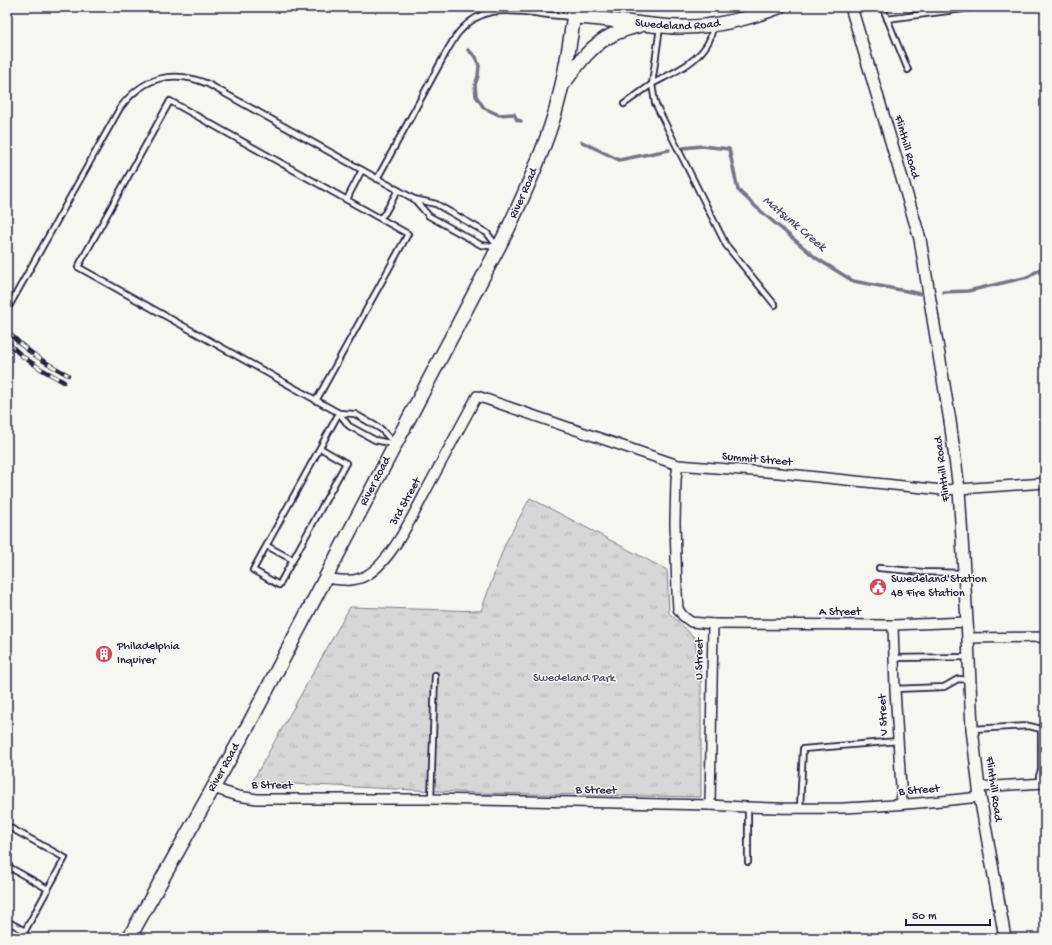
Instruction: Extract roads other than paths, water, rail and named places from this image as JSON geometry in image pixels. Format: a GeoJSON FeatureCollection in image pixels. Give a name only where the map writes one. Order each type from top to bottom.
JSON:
{"type":"FeatureCollection","features":[{"type":"Feature","properties":{"kind":"main road","name":"Swedeland Road"},"geometry":{"type":"LineString","coordinates":[[574,12],[591,18],[678,27],[713,25],[731,22],[749,18],[780,7]]}},
{"type":"Feature","properties":{"kind":"main road","name":"River Road"},"geometry":{"type":"LineString","coordinates":[[129,938],[249,724],[519,207],[539,160],[553,118],[567,59],[574,12]]}},
{"type":"Feature","properties":{"kind":"main road"},"geometry":{"type":"LineString","coordinates":[[561,88],[580,61],[595,46],[612,35],[642,24]]}},
{"type":"Feature","properties":{"kind":"street","name":"Flinthill Road"},"geometry":{"type":"LineString","coordinates":[[852,7],[920,239],[950,421],[959,490],[972,729],[979,792],[1005,938]]}},
{"type":"Feature","properties":{"kind":"street","name":"Summit Street"},"geometry":{"type":"LineString","coordinates":[[477,396],[678,466],[779,473],[942,490],[1045,483]]}},
{"type":"Feature","properties":{"kind":"street","name":"3rd Street"},"geometry":{"type":"LineString","coordinates":[[325,578],[347,581],[361,578],[383,562],[408,524],[477,396]]}},
{"type":"Feature","properties":{"kind":"street","name":"U Street"},"geometry":{"type":"LineString","coordinates":[[678,466],[676,479],[675,523],[678,609],[683,616],[691,622],[713,624],[710,806]]}},
{"type":"Feature","properties":{"kind":"street","name":"A Street"},"geometry":{"type":"LineString","coordinates":[[713,624],[893,624],[967,622]]}},
{"type":"Feature","properties":{"kind":"street","name":"V Street"},"geometry":{"type":"LineString","coordinates":[[893,624],[895,689],[902,804]]}},
{"type":"Feature","properties":{"kind":"street"},"geometry":{"type":"LineString","coordinates":[[968,638],[1045,637]]}},
{"type":"Feature","properties":{"kind":"street","name":"B Street"},"geometry":{"type":"LineString","coordinates":[[213,788],[238,796],[256,799],[431,799],[748,808],[844,808],[902,804],[1042,783]]}},
{"type":"Feature","properties":{"kind":"lane"},"geometry":{"type":"LineString","coordinates":[[482,7],[484,14]]}},
{"type":"Feature","properties":{"kind":"lane"},"geometry":{"type":"LineString","coordinates":[[882,7],[908,70]]}},
{"type":"Feature","properties":{"kind":"lane"},"geometry":{"type":"LineString","coordinates":[[887,19],[978,7]]}},
{"type":"Feature","properties":{"kind":"lane"},"geometry":{"type":"LineString","coordinates":[[377,178],[454,40],[467,24],[484,14],[501,10],[554,16],[574,12]]}},
{"type":"Feature","properties":{"kind":"lane"},"geometry":{"type":"LineString","coordinates":[[624,104],[652,84],[689,64],[710,40],[713,25]]}},
{"type":"Feature","properties":{"kind":"lane"},"geometry":{"type":"LineString","coordinates":[[660,26],[652,84],[655,102],[726,246],[776,305]]}},
{"type":"Feature","properties":{"kind":"lane"},"geometry":{"type":"LineString","coordinates":[[7,310],[120,108],[136,90],[156,79],[177,76],[198,80],[208,84],[414,199],[436,204],[487,233],[498,248]]}},
{"type":"Feature","properties":{"kind":"lane"},"geometry":{"type":"LineString","coordinates":[[316,401],[408,234],[170,101],[78,267],[316,401],[339,413],[355,414],[382,429],[395,444]]}},
{"type":"Feature","properties":{"kind":"lane"},"geometry":{"type":"LineString","coordinates":[[347,200],[362,170]]}},
{"type":"Feature","properties":{"kind":"lane"},"geometry":{"type":"LineString","coordinates":[[380,218],[385,213],[398,190]]}},
{"type":"Feature","properties":{"kind":"lane"},"geometry":{"type":"LineString","coordinates":[[414,199],[429,216],[480,245],[498,248]]}},
{"type":"Feature","properties":{"kind":"lane"},"geometry":{"type":"LineString","coordinates":[[339,413],[348,426],[375,440],[395,444]]}},
{"type":"Feature","properties":{"kind":"lane"},"geometry":{"type":"LineString","coordinates":[[320,448],[346,463],[280,585],[253,570],[339,413]]}},
{"type":"Feature","properties":{"kind":"lane"},"geometry":{"type":"LineString","coordinates":[[266,546],[293,560]]}},
{"type":"Feature","properties":{"kind":"lane"},"geometry":{"type":"LineString","coordinates":[[879,568],[923,572],[964,573]]}},
{"type":"Feature","properties":{"kind":"lane"},"geometry":{"type":"LineString","coordinates":[[894,658],[968,657]]}},
{"type":"Feature","properties":{"kind":"lane"},"geometry":{"type":"LineString","coordinates":[[431,799],[435,675]]}},
{"type":"Feature","properties":{"kind":"lane"},"geometry":{"type":"LineString","coordinates":[[895,689],[944,687],[958,679],[970,680]]}},
{"type":"Feature","properties":{"kind":"lane"},"geometry":{"type":"LineString","coordinates":[[972,729],[1029,726],[1040,729],[1041,770],[1039,776],[1042,783]]}},
{"type":"Feature","properties":{"kind":"lane"},"geometry":{"type":"LineString","coordinates":[[800,808],[803,749],[898,741]]}},
{"type":"Feature","properties":{"kind":"lane"},"geometry":{"type":"LineString","coordinates":[[748,808],[748,862]]}},
{"type":"Feature","properties":{"kind":"lane"},"geometry":{"type":"LineString","coordinates":[[7,826],[65,858],[21,938]]}},
{"type":"Feature","properties":{"kind":"lane"},"geometry":{"type":"LineString","coordinates":[[7,866],[48,889]]}},
{"type":"Feature","properties":{"kind":"lane"},"geometry":{"type":"LineString","coordinates":[[7,921],[25,931]]}},
{"type":"Feature","properties":{"kind":"waterway","name":"Matsunk Creek"},"geometry":{"type":"LineString","coordinates":[[468,50],[476,57],[479,66],[475,85],[476,96],[484,108],[499,115],[514,114],[517,120],[521,121]]}},
{"type":"Feature","properties":{"kind":"waterway","name":"Matsunk Creek"},"geometry":{"type":"LineString","coordinates":[[582,142],[619,160],[669,150]]}},
{"type":"Feature","properties":{"kind":"waterway","name":"Matsunk Creek"},"geometry":{"type":"LineString","coordinates":[[683,148],[702,146],[729,149],[738,190],[816,258],[853,281],[922,294]]}},
{"type":"Feature","properties":{"kind":"waterway","name":"Matsunk Creek"},"geometry":{"type":"LineString","coordinates":[[943,292],[968,291],[1028,277],[1042,268]]}},
{"type":"Feature","properties":{"kind":"railway"},"geometry":{"type":"LineString","coordinates":[[7,330],[28,350],[43,361],[68,375]]}},
{"type":"Feature","properties":{"kind":"railway"},"geometry":{"type":"LineString","coordinates":[[7,342],[22,356],[64,382]]}},
{"type":"Feature","properties":{"kind":"place","name":"Swedeland Station 48 Fire Station"},"geometry":{"type":"Point","coordinates":[878,587]}},
{"type":"Feature","properties":{"kind":"place","name":"Philadelphia Inquirer"},"geometry":{"type":"Point","coordinates":[104,654]}},
{"type":"Feature","properties":{"kind":"park label","name":"Swedeland Park"},"geometry":{"type":"Point","coordinates":[574,679]}}]}
